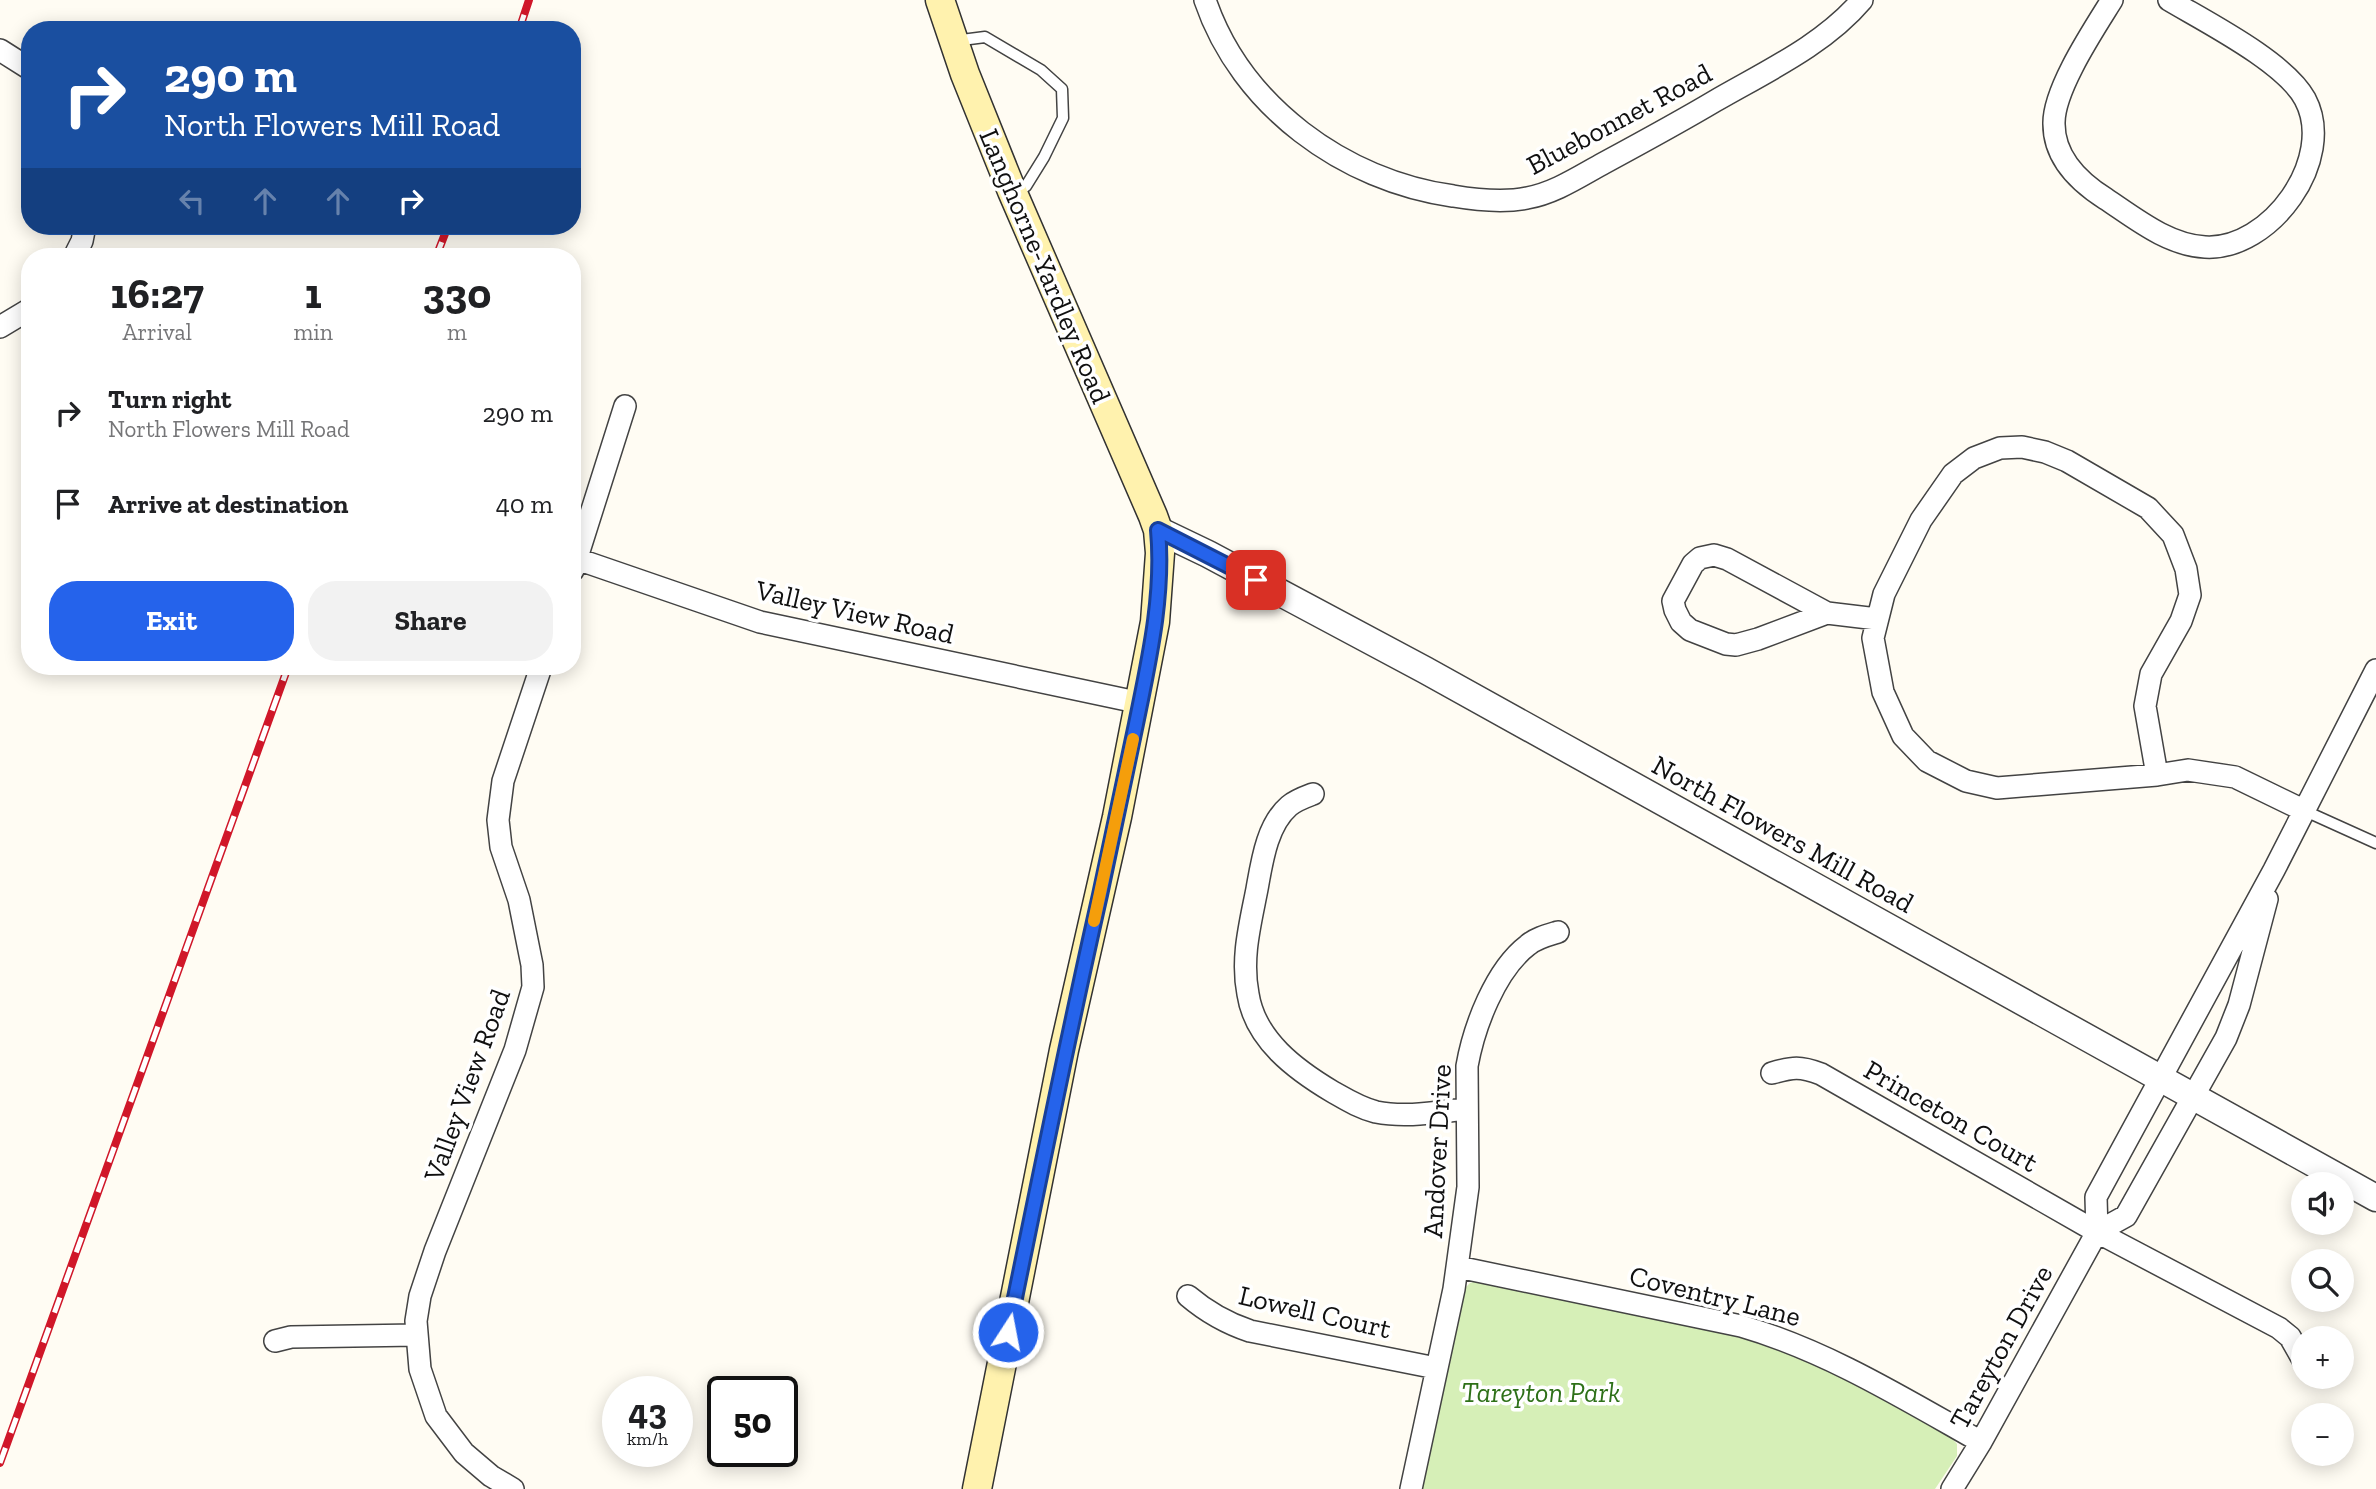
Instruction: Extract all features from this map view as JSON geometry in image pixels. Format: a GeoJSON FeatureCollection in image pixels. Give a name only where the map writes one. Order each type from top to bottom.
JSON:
{"type":"FeatureCollection","features":[{"type":"Feature","properties":{"kind":"main road","name":"Langhorne-Yardley Road"},"geometry":{"type":"LineString","coordinates":[[940,0],[1013,195],[1158,530]]}},
{"type":"Feature","properties":{"kind":"main road"},"geometry":{"type":"LineString","coordinates":[[976,1489],[1064,1050],[1141,703],[1158,596],[1158,530]]}},
{"type":"Feature","properties":{"kind":"street","name":"Bluebonnet Road"},"geometry":{"type":"LineString","coordinates":[[1205,0],[1219,36],[1255,89],[1293,126],[1327,150],[1378,176],[1424,192],[1472,199],[1509,200],[1529,198],[1558,188],[1670,128],[1825,36],[1862,0]]}},
{"type":"Feature","properties":{"kind":"street"},"geometry":{"type":"LineString","coordinates":[[2112,0],[2065,82],[2059,98],[2053,124],[2064,160],[2073,174],[2095,192],[2166,236],[2204,247],[2233,244],[2255,233],[2277,216],[2288,203],[2303,176],[2312,151],[2314,131],[2306,102],[2295,85],[2267,61],[2169,0]]}},
{"type":"Feature","properties":{"kind":"street"},"geometry":{"type":"LineString","coordinates":[[0,50],[21,63]]}},
{"type":"Feature","properties":{"kind":"street"},"geometry":{"type":"LineString","coordinates":[[0,327],[21,314]]}},
{"type":"Feature","properties":{"kind":"street"},"geometry":{"type":"LineString","coordinates":[[581,543],[625,406]]}},
{"type":"Feature","properties":{"kind":"street"},"geometry":{"type":"LineString","coordinates":[[2157,775],[2145,706],[2151,674],[2182,621],[2190,595],[2186,569],[2173,535],[2148,508],[2067,461],[2045,452],[2022,447],[2000,448],[1974,458],[1953,474],[1921,520],[1884,594],[1872,638],[1883,692],[1903,736],[1927,761],[1966,781],[1997,788],[2157,775],[2188,770],[2235,777],[2303,810]]}},
{"type":"Feature","properties":{"kind":"street","name":"North Flowers Mill Road"},"geometry":{"type":"LineString","coordinates":[[1158,530],[1425,670],[2376,1198]]}},
{"type":"Feature","properties":{"kind":"street"},"geometry":{"type":"LineString","coordinates":[[1827,613],[1736,645],[1726,644],[1690,630],[1681,622],[1673,601],[1693,564],[1700,558],[1714,555],[1727,559],[1827,613],[1877,619]]}},
{"type":"Feature","properties":{"kind":"street","name":"Valley View Road"},"geometry":{"type":"LineString","coordinates":[[581,567],[760,622],[1141,703]]}},
{"type":"Feature","properties":{"kind":"street"},"geometry":{"type":"LineString","coordinates":[[2097,1231],[2126,1216],[2226,1038],[2239,1005],[2274,870],[2376,670]]}},
{"type":"Feature","properties":{"kind":"street","name":"Valley View Road"},"geometry":{"type":"LineString","coordinates":[[513,1489],[491,1476],[464,1453],[446,1431],[429,1400],[420,1369],[416,1321],[420,1296],[431,1262],[515,1050],[533,987],[532,965],[519,900],[501,847],[498,820],[503,780],[538,675]]}},
{"type":"Feature","properties":{"kind":"street"},"geometry":{"type":"LineString","coordinates":[[1313,794],[1289,806],[1278,818],[1261,869],[1244,964],[1251,1007],[1260,1026],[1286,1060],[1357,1106],[1398,1115],[1466,1109]]}},
{"type":"Feature","properties":{"kind":"street","name":"Tareyton Drive"},"geometry":{"type":"LineString","coordinates":[[1952,1489],[1981,1442],[2097,1231],[2096,1197],[2274,870]]}},
{"type":"Feature","properties":{"kind":"street","name":"Andover Drive"},"geometry":{"type":"LineString","coordinates":[[1411,1489],[1458,1267],[1468,1187],[1466,1109],[1470,1048],[1482,1014],[1510,961],[1530,943],[1558,932]]}},
{"type":"Feature","properties":{"kind":"street","name":"Princeton Court"},"geometry":{"type":"LineString","coordinates":[[1772,1073],[1803,1067],[1821,1074],[2097,1231],[2279,1328],[2291,1339]]}},
{"type":"Feature","properties":{"kind":"street","name":"Coventry Lane"},"geometry":{"type":"LineString","coordinates":[[1458,1267],[1741,1326],[1774,1336],[1821,1355],[1981,1442]]}},
{"type":"Feature","properties":{"kind":"street","name":"Lowell Court"},"geometry":{"type":"LineString","coordinates":[[1188,1296],[1228,1324],[1250,1331],[1436,1368]]}},
{"type":"Feature","properties":{"kind":"street"},"geometry":{"type":"LineString","coordinates":[[275,1341],[291,1337],[416,1335]]}},
{"type":"Feature","properties":{"kind":"lane"},"geometry":{"type":"LineString","coordinates":[[954,41],[985,37],[1041,70],[1062,89],[1063,118],[1026,186],[1013,195]]}},
{"type":"Feature","properties":{"kind":"lane"},"geometry":{"type":"LineString","coordinates":[[2303,810],[2376,843]]}},
{"type":"Feature","properties":{"kind":"green space","name":"Tareyton Park"},"geometry":{"type":"Polygon","coordinates":[[[1480,1280],[1710,1327],[1767,1343],[1823,1366],[1949,1435],[1957,1444],[1957,1456],[1935,1489],[1420,1489],[1463,1290],[1470,1283],[1480,1280]]]}},
{"type":"Feature","properties":{"kind":"railway"},"geometry":{"type":"LineString","coordinates":[[522,21],[529,0]]}},
{"type":"Feature","properties":{"kind":"railway"},"geometry":{"type":"LineString","coordinates":[[439,248],[445,235]]}},
{"type":"Feature","properties":{"kind":"railway"},"geometry":{"type":"LineString","coordinates":[[0,1463],[285,675]]}},
{"type":"Feature","properties":{"kind":"slow traffic"},"geometry":{"type":"LineString","coordinates":[[1094,921],[1133,739]]}},
{"type":"Feature","properties":{"kind":"route"},"geometry":{"type":"LineString","coordinates":[[1008,1332],[1064,1050],[1141,703],[1159,583],[1158,530],[1256,580]]}}]}
